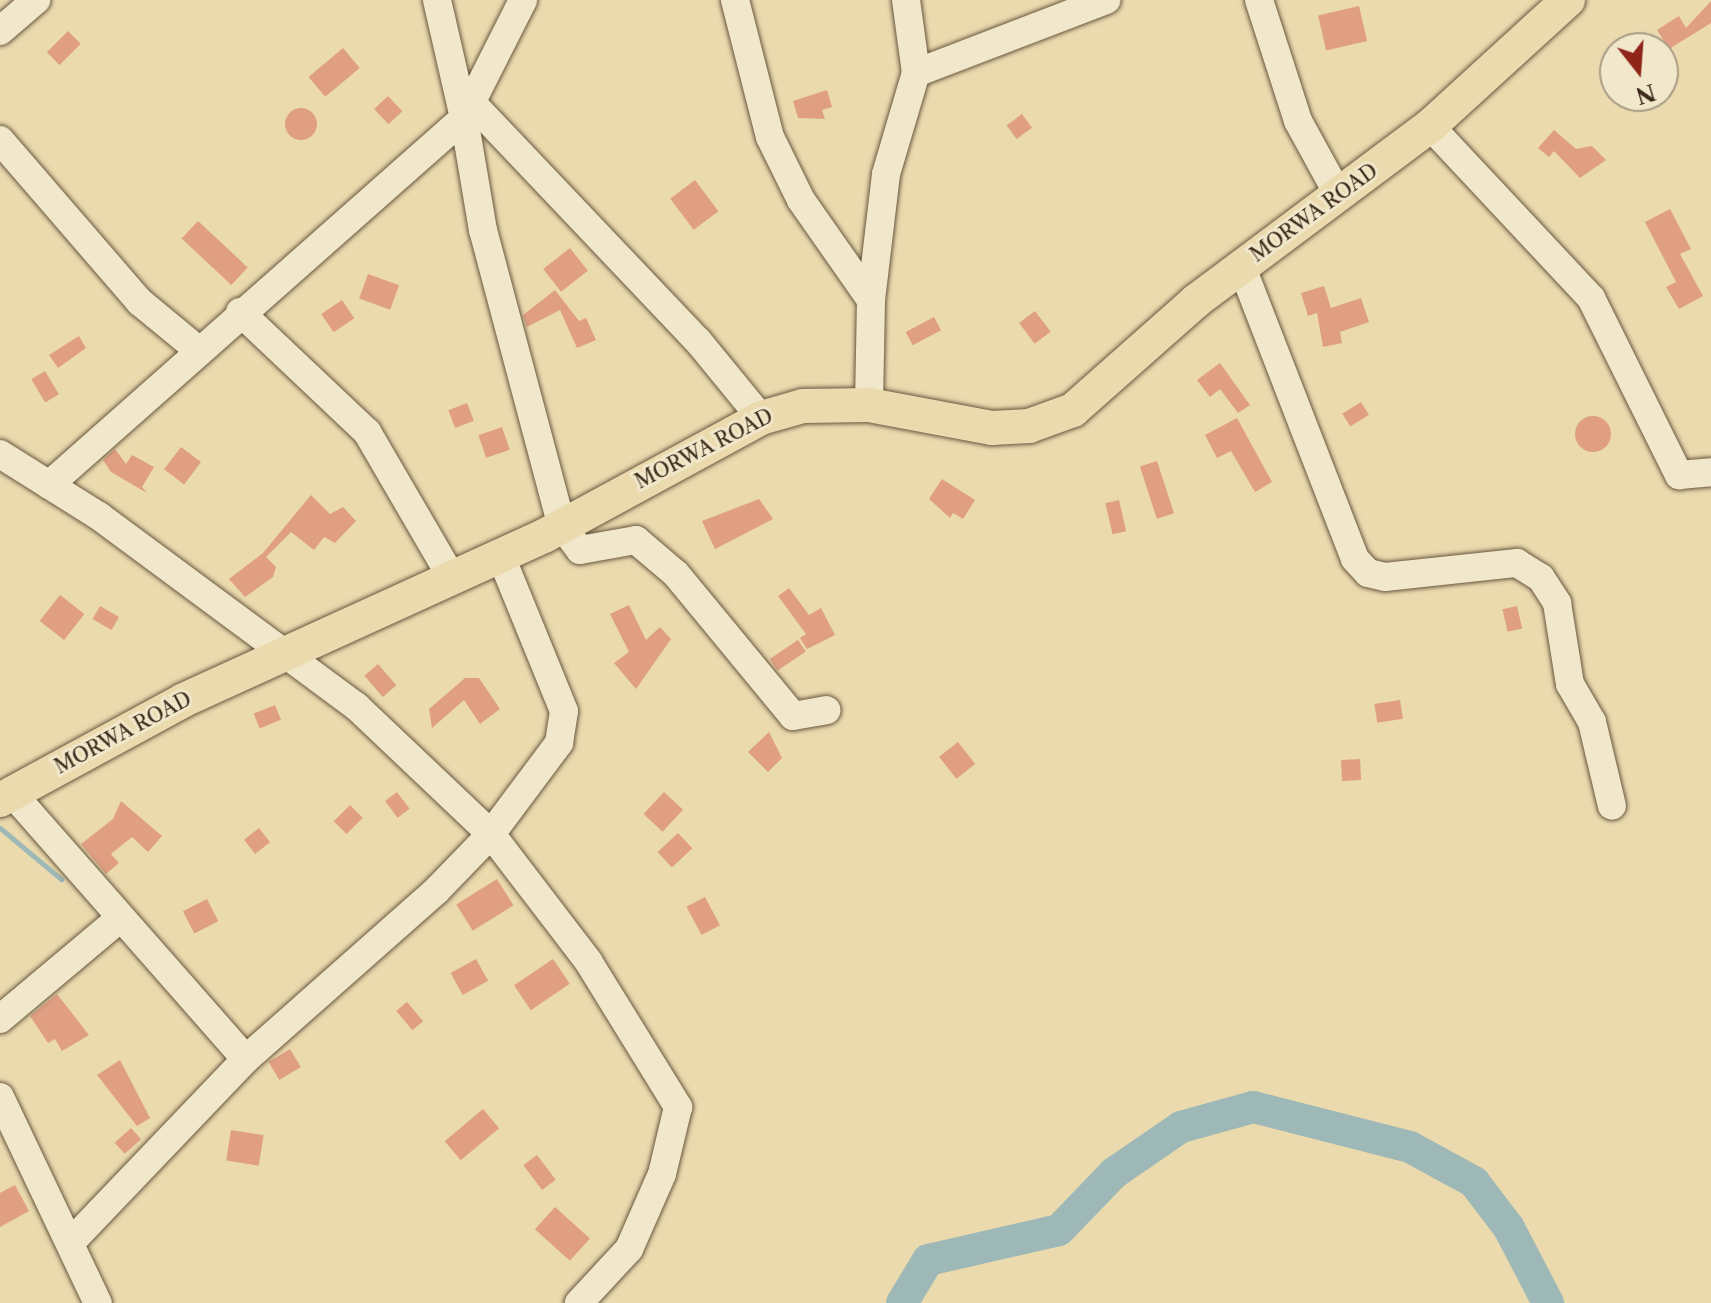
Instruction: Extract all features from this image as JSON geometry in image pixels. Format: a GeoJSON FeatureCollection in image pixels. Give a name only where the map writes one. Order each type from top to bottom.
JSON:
{"type":"FeatureCollection","features":[{"type":"Feature","properties":{"kind":"main road","name":"MORWA ROAD"},"geometry":{"type":"LineString","coordinates":[[6,796],[285,654],[501,557],[761,418],[803,406],[869,405],[971,427],[1050,421],[1102,387],[1241,265],[1339,196],[1430,126],[1568,0]]}},
{"type":"Feature","properties":{"kind":"street"},"geometry":{"type":"LineString","coordinates":[[0,31],[36,0]]}},
{"type":"Feature","properties":{"kind":"street"},"geometry":{"type":"LineString","coordinates":[[437,0],[468,110],[483,230],[562,526],[580,550],[636,540],[676,574],[793,716],[806,719],[826,710]]}},
{"type":"Feature","properties":{"kind":"street"},"geometry":{"type":"LineString","coordinates":[[49,485],[197,349],[468,110],[523,0]]}},
{"type":"Feature","properties":{"kind":"street"},"geometry":{"type":"LineString","coordinates":[[735,0],[770,137],[801,200],[871,300]]}},
{"type":"Feature","properties":{"kind":"street"},"geometry":{"type":"LineString","coordinates":[[869,405],[871,300],[886,174],[916,73],[906,0]]}},
{"type":"Feature","properties":{"kind":"street"},"geometry":{"type":"LineString","coordinates":[[916,73],[1106,0]]}},
{"type":"Feature","properties":{"kind":"street"},"geometry":{"type":"LineString","coordinates":[[1259,0],[1298,121],[1339,196]]}},
{"type":"Feature","properties":{"kind":"street"},"geometry":{"type":"LineString","coordinates":[[468,110],[688,329],[761,418]]}},
{"type":"Feature","properties":{"kind":"street"},"geometry":{"type":"LineString","coordinates":[[1430,126],[1591,298],[1679,475],[1711,472]]}},
{"type":"Feature","properties":{"kind":"street"},"geometry":{"type":"LineString","coordinates":[[0,140],[140,302],[197,349]]}},
{"type":"Feature","properties":{"kind":"street"},"geometry":{"type":"LineString","coordinates":[[1241,265],[1355,559],[1368,573],[1385,577],[1517,563],[1541,578],[1557,603],[1570,684],[1592,722],[1612,806]]}},
{"type":"Feature","properties":{"kind":"street"},"geometry":{"type":"LineString","coordinates":[[240,312],[367,432],[453,580]]}},
{"type":"Feature","properties":{"kind":"street"},"geometry":{"type":"LineString","coordinates":[[0,454],[49,485],[356,706],[491,834],[588,961],[678,1107],[662,1174],[629,1249],[579,1303]]}},
{"type":"Feature","properties":{"kind":"street"},"geometry":{"type":"LineString","coordinates":[[72,1241],[246,1059],[491,834],[566,727],[531,619],[501,557]]}},
{"type":"Feature","properties":{"kind":"street"},"geometry":{"type":"LineString","coordinates":[[6,796],[246,1059]]}},
{"type":"Feature","properties":{"kind":"street"},"geometry":{"type":"LineString","coordinates":[[0,1019],[118,920]]}},
{"type":"Feature","properties":{"kind":"street"},"geometry":{"type":"LineString","coordinates":[[0,1097],[72,1241],[98,1303]]}},
{"type":"Feature","properties":{"kind":"building"},"geometry":{"type":"Polygon","coordinates":[[[1711,1],[1711,23],[1679,43],[1679,32],[1657,30],[1679,16],[1686,28],[1711,1]]]}},
{"type":"Feature","properties":{"kind":"building"},"geometry":{"type":"Polygon","coordinates":[[[1359,6],[1367,41],[1326,51],[1318,15],[1359,6]]]}},
{"type":"Feature","properties":{"kind":"building"},"geometry":{"type":"Polygon","coordinates":[[[68,31],[81,44],[60,65],[47,52],[68,31]]]}},
{"type":"Feature","properties":{"kind":"building"},"geometry":{"type":"Polygon","coordinates":[[[343,48],[360,68],[325,97],[309,77],[343,48]]]}},
{"type":"Feature","properties":{"kind":"building"},"geometry":{"type":"Polygon","coordinates":[[[827,90],[832,107],[822,110],[825,119],[798,118],[793,101],[827,90]]]}},
{"type":"Feature","properties":{"kind":"building"},"geometry":{"type":"Polygon","coordinates":[[[388,96],[402,111],[388,124],[374,109],[388,96]]]}},
{"type":"Feature","properties":{"kind":"building"},"geometry":{"type":"Polygon","coordinates":[[[301,108],[312,113],[317,124],[312,135],[301,140],[290,135],[285,124],[290,113],[301,108]]]}},
{"type":"Feature","properties":{"kind":"building"},"geometry":{"type":"Polygon","coordinates":[[[1022,114],[1032,128],[1017,139],[1007,125],[1022,114]]]}},
{"type":"Feature","properties":{"kind":"building"},"geometry":{"type":"Polygon","coordinates":[[[1554,130],[1576,149],[1592,146],[1606,160],[1580,178],[1554,151],[1549,157],[1538,148],[1554,130]]]}},
{"type":"Feature","properties":{"kind":"building"},"geometry":{"type":"Polygon","coordinates":[[[695,180],[718,211],[694,230],[670,199],[695,180]]]}},
{"type":"Feature","properties":{"kind":"building"},"geometry":{"type":"Polygon","coordinates":[[[1670,209],[1691,249],[1680,254],[1703,296],[1679,309],[1666,287],[1676,282],[1645,222],[1670,209]]]}},
{"type":"Feature","properties":{"kind":"building"},"geometry":{"type":"Polygon","coordinates":[[[198,221],[248,267],[231,285],[182,239],[198,221]]]}},
{"type":"Feature","properties":{"kind":"building"},"geometry":{"type":"Polygon","coordinates":[[[570,248],[588,271],[561,292],[543,269],[570,248]]]}},
{"type":"Feature","properties":{"kind":"building"},"geometry":{"type":"Polygon","coordinates":[[[368,274],[399,285],[390,310],[359,298],[368,274]]]}},
{"type":"Feature","properties":{"kind":"building"},"geometry":{"type":"Polygon","coordinates":[[[1324,286],[1331,308],[1361,298],[1369,322],[1340,332],[1342,343],[1323,347],[1317,313],[1308,316],[1301,293],[1324,286]]]}},
{"type":"Feature","properties":{"kind":"building"},"geometry":{"type":"Polygon","coordinates":[[[555,290],[579,321],[586,318],[596,340],[577,348],[560,310],[527,327],[523,315],[555,290]]]}},
{"type":"Feature","properties":{"kind":"building"},"geometry":{"type":"Polygon","coordinates":[[[342,300],[354,318],[334,332],[321,314],[342,300]]]}},
{"type":"Feature","properties":{"kind":"building"},"geometry":{"type":"Polygon","coordinates":[[[1035,311],[1051,332],[1035,344],[1019,323],[1035,311]]]}},
{"type":"Feature","properties":{"kind":"building"},"geometry":{"type":"Polygon","coordinates":[[[934,317],[941,330],[913,345],[906,332],[934,317]]]}},
{"type":"Feature","properties":{"kind":"building"},"geometry":{"type":"Polygon","coordinates":[[[79,336],[86,348],[58,368],[49,355],[79,336]]]}},
{"type":"Feature","properties":{"kind":"building"},"geometry":{"type":"Polygon","coordinates":[[[1220,363],[1250,405],[1238,413],[1220,389],[1210,397],[1197,380],[1220,363]]]}},
{"type":"Feature","properties":{"kind":"building"},"geometry":{"type":"Polygon","coordinates":[[[45,371],[59,394],[45,402],[31,379],[45,371]]]}},
{"type":"Feature","properties":{"kind":"building"},"geometry":{"type":"Polygon","coordinates":[[[1361,402],[1369,415],[1350,426],[1342,414],[1361,402]]]}},
{"type":"Feature","properties":{"kind":"building"},"geometry":{"type":"Polygon","coordinates":[[[467,403],[474,421],[455,428],[448,410],[467,403]]]}},
{"type":"Feature","properties":{"kind":"building"},"geometry":{"type":"Polygon","coordinates":[[[1593,416],[1606,421],[1611,434],[1606,447],[1593,452],[1580,447],[1575,434],[1580,421],[1593,416]]]}},
{"type":"Feature","properties":{"kind":"building"},"geometry":{"type":"Polygon","coordinates":[[[1237,418],[1272,482],[1255,492],[1231,451],[1217,458],[1205,435],[1237,418]]]}},
{"type":"Feature","properties":{"kind":"building"},"geometry":{"type":"Polygon","coordinates":[[[502,427],[510,450],[486,458],[478,435],[502,427]]]}},
{"type":"Feature","properties":{"kind":"building"},"geometry":{"type":"Polygon","coordinates":[[[181,447],[201,462],[184,484],[164,469],[181,447]]]}},
{"type":"Feature","properties":{"kind":"building"},"geometry":{"type":"Polygon","coordinates":[[[115,449],[126,464],[132,455],[154,467],[142,487],[147,493],[111,472],[103,460],[115,449]]]}},
{"type":"Feature","properties":{"kind":"building"},"geometry":{"type":"Polygon","coordinates":[[[1157,461],[1174,513],[1157,519],[1140,467],[1157,461]]]}},
{"type":"Feature","properties":{"kind":"building"},"geometry":{"type":"Polygon","coordinates":[[[942,479],[975,500],[963,519],[953,513],[950,518],[929,499],[942,479]]]}},
{"type":"Feature","properties":{"kind":"building"},"geometry":{"type":"Polygon","coordinates":[[[311,495],[330,514],[343,507],[356,521],[335,543],[324,537],[314,550],[291,532],[266,557],[276,567],[273,577],[245,597],[229,579],[263,553],[311,495]]]}},
{"type":"Feature","properties":{"kind":"building"},"geometry":{"type":"Polygon","coordinates":[[[759,499],[773,519],[715,549],[702,521],[759,499]]]}},
{"type":"Feature","properties":{"kind":"building"},"geometry":{"type":"Polygon","coordinates":[[[1119,500],[1126,531],[1113,534],[1105,503],[1119,500]]]}},
{"type":"Feature","properties":{"kind":"building"},"geometry":{"type":"Polygon","coordinates":[[[789,588],[809,615],[821,608],[835,635],[807,649],[800,638],[806,634],[778,596],[789,588]]]}},
{"type":"Feature","properties":{"kind":"building"},"geometry":{"type":"Polygon","coordinates":[[[60,595],[84,614],[64,640],[40,621],[60,595]]]}},
{"type":"Feature","properties":{"kind":"building"},"geometry":{"type":"Polygon","coordinates":[[[629,605],[646,640],[660,627],[671,639],[636,689],[614,663],[629,652],[610,614],[629,605]]]}},
{"type":"Feature","properties":{"kind":"building"},"geometry":{"type":"Polygon","coordinates":[[[100,606],[119,617],[112,630],[93,619],[100,606]]]}},
{"type":"Feature","properties":{"kind":"building"},"geometry":{"type":"Polygon","coordinates":[[[1517,606],[1522,628],[1508,632],[1502,609],[1517,606]]]}},
{"type":"Feature","properties":{"kind":"building"},"geometry":{"type":"Polygon","coordinates":[[[798,640],[806,652],[778,671],[770,659],[798,640]]]}},
{"type":"Feature","properties":{"kind":"building"},"geometry":{"type":"Polygon","coordinates":[[[378,664],[396,685],[383,697],[364,676],[378,664]]]}},
{"type":"Feature","properties":{"kind":"building"},"geometry":{"type":"Polygon","coordinates":[[[465,678],[479,678],[500,709],[480,724],[464,700],[432,728],[429,709],[465,678]]]}},
{"type":"Feature","properties":{"kind":"building"},"geometry":{"type":"Polygon","coordinates":[[[1400,700],[1403,719],[1377,723],[1374,704],[1400,700]]]}},
{"type":"Feature","properties":{"kind":"building"},"geometry":{"type":"Polygon","coordinates":[[[275,705],[281,720],[260,728],[254,714],[275,705]]]}},
{"type":"Feature","properties":{"kind":"building"},"geometry":{"type":"Polygon","coordinates":[[[769,732],[782,758],[768,772],[748,752],[769,732]]]}},
{"type":"Feature","properties":{"kind":"building"},"geometry":{"type":"Polygon","coordinates":[[[958,742],[975,764],[956,779],[939,757],[958,742]]]}},
{"type":"Feature","properties":{"kind":"building"},"geometry":{"type":"Polygon","coordinates":[[[1360,759],[1361,780],[1342,781],[1341,760],[1360,759]]]}},
{"type":"Feature","properties":{"kind":"building"},"geometry":{"type":"Polygon","coordinates":[[[397,792],[410,809],[398,818],[385,801],[397,792]]]}},
{"type":"Feature","properties":{"kind":"building"},"geometry":{"type":"Polygon","coordinates":[[[664,792],[683,810],[663,832],[644,814],[664,792]]]}},
{"type":"Feature","properties":{"kind":"building"},"geometry":{"type":"Polygon","coordinates":[[[121,801],[162,836],[148,852],[132,837],[111,854],[119,863],[106,874],[81,844],[113,819],[121,801]]]}},
{"type":"Feature","properties":{"kind":"building"},"geometry":{"type":"Polygon","coordinates":[[[350,805],[363,818],[346,834],[334,821],[350,805]]]}},
{"type":"Feature","properties":{"kind":"building"},"geometry":{"type":"Polygon","coordinates":[[[259,828],[270,842],[255,854],[244,840],[259,828]]]}},
{"type":"Feature","properties":{"kind":"building"},"geometry":{"type":"Polygon","coordinates":[[[678,833],[692,848],[672,867],[658,852],[678,833]]]}},
{"type":"Feature","properties":{"kind":"building"},"geometry":{"type":"Polygon","coordinates":[[[497,879],[513,905],[473,931],[456,904],[497,879]]]}},
{"type":"Feature","properties":{"kind":"building"},"geometry":{"type":"Polygon","coordinates":[[[705,897],[720,925],[701,935],[686,907],[705,897]]]}},
{"type":"Feature","properties":{"kind":"building"},"geometry":{"type":"Polygon","coordinates":[[[207,899],[218,921],[194,934],[183,911],[207,899]]]}},
{"type":"Feature","properties":{"kind":"building"},"geometry":{"type":"Polygon","coordinates":[[[476,959],[488,981],[463,995],[451,973],[476,959]]]}},
{"type":"Feature","properties":{"kind":"building"},"geometry":{"type":"Polygon","coordinates":[[[553,959],[570,984],[531,1010],[514,985],[553,959]]]}},
{"type":"Feature","properties":{"kind":"building"},"geometry":{"type":"Polygon","coordinates":[[[57,994],[89,1035],[62,1051],[55,1039],[48,1043],[30,1016],[57,994]]]}},
{"type":"Feature","properties":{"kind":"building"},"geometry":{"type":"Polygon","coordinates":[[[407,1002],[423,1021],[412,1030],[396,1011],[407,1002]]]}},
{"type":"Feature","properties":{"kind":"building"},"geometry":{"type":"Polygon","coordinates":[[[290,1049],[301,1067],[279,1080],[269,1062],[290,1049]]]}},
{"type":"Feature","properties":{"kind":"building"},"geometry":{"type":"Polygon","coordinates":[[[120,1060],[150,1118],[137,1126],[97,1075],[120,1060]]]}},
{"type":"Feature","properties":{"kind":"building"},"geometry":{"type":"Polygon","coordinates":[[[483,1109],[499,1128],[461,1160],[445,1141],[483,1109]]]}},
{"type":"Feature","properties":{"kind":"building"},"geometry":{"type":"Polygon","coordinates":[[[131,1128],[141,1139],[125,1154],[115,1143],[131,1128]]]}},
{"type":"Feature","properties":{"kind":"building"},"geometry":{"type":"Polygon","coordinates":[[[231,1130],[264,1135],[259,1166],[226,1161],[231,1130]]]}},
{"type":"Feature","properties":{"kind":"building"},"geometry":{"type":"Polygon","coordinates":[[[537,1155],[556,1180],[542,1190],[523,1165],[537,1155]]]}},
{"type":"Feature","properties":{"kind":"building"},"geometry":{"type":"Polygon","coordinates":[[[15,1185],[29,1211],[0,1227],[0,1193],[15,1185]]]}},
{"type":"Feature","properties":{"kind":"building"},"geometry":{"type":"Polygon","coordinates":[[[555,1207],[590,1238],[570,1261],[535,1229],[555,1207]]]}},
{"type":"Feature","properties":{"kind":"waterway"},"geometry":{"type":"LineString","coordinates":[[0,828],[61,879]]}},
{"type":"Feature","properties":{"kind":"waterway"},"geometry":{"type":"LineString","coordinates":[[902,1303],[928,1260],[1059,1230],[1114,1173],[1181,1127],[1253,1107],[1410,1147],[1474,1182],[1509,1228],[1548,1303]]}}]}
